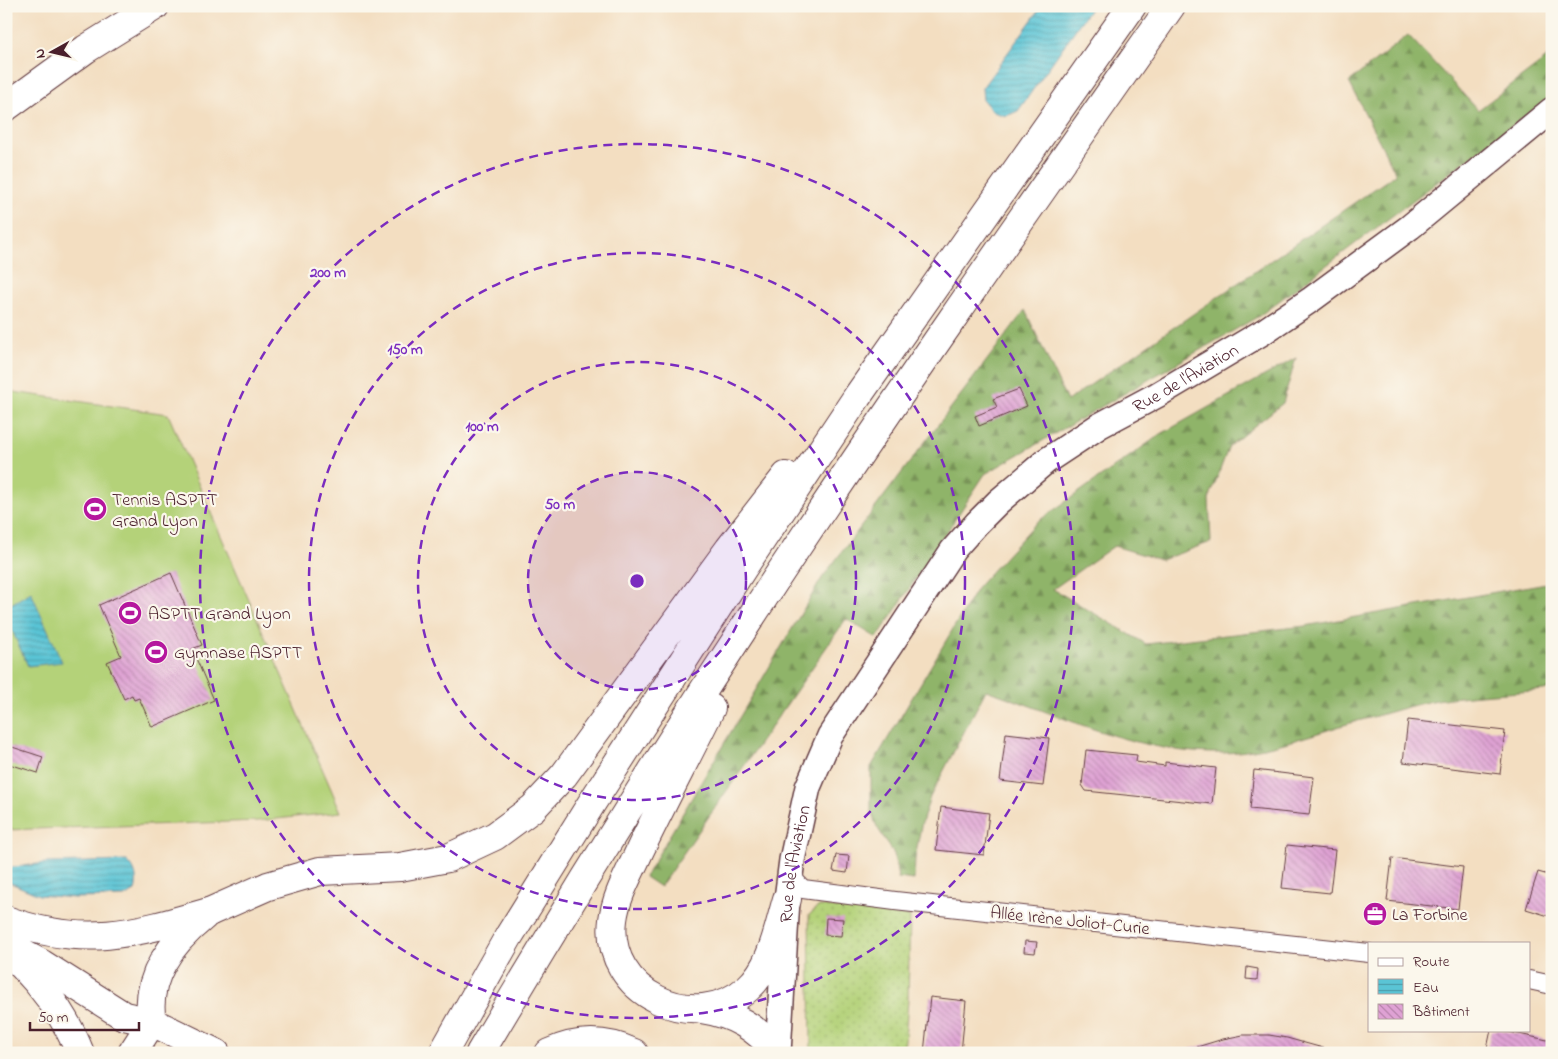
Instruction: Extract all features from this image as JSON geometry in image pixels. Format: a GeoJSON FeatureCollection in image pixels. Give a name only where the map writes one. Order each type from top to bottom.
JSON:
{"type":"FeatureCollection","features":[{"type":"Feature","properties":{"kind":"main road"},"geometry":{"type":"LineString","coordinates":[[6,107],[86,49],[155,6]]}},
{"type":"Feature","properties":{"kind":"main road"},"geometry":{"type":"LineString","coordinates":[[443,1053],[509,936],[593,801],[743,568],[857,397],[1132,6]]}},
{"type":"Feature","properties":{"kind":"main road"},"geometry":{"type":"LineString","coordinates":[[480,1053],[619,823],[773,583],[887,414],[1171,6]]}},
{"type":"Feature","properties":{"kind":"main road"},"geometry":{"type":"LineString","coordinates":[[6,920],[60,934],[110,936],[145,930],[209,912],[268,886],[320,871],[400,867],[448,858],[495,836],[533,808],[564,775],[775,488],[857,397]]}},
{"type":"Feature","properties":{"kind":"main road"},"geometry":{"type":"LineString","coordinates":[[773,583],[648,834],[619,897],[613,921],[613,933],[617,954],[622,965],[644,992],[661,1002],[684,1008],[722,1013],[750,1026],[777,1053]]}},
{"type":"Feature","properties":{"kind":"main road"},"geometry":{"type":"LineString","coordinates":[[701,1009],[730,1000],[755,981],[769,956],[795,894]]}},
{"type":"Feature","properties":{"kind":"main road"},"geometry":{"type":"LineString","coordinates":[[132,1053],[152,1022],[150,1006],[152,988],[160,966],[178,939],[209,912]]}},
{"type":"Feature","properties":{"kind":"main road"},"geometry":{"type":"LineString","coordinates":[[6,929],[130,1002],[152,1022]]}},
{"type":"Feature","properties":{"kind":"main road"},"geometry":{"type":"LineString","coordinates":[[6,945],[42,964],[124,1016],[152,1022],[216,1053]]}},
{"type":"Feature","properties":{"kind":"main road"},"geometry":{"type":"LineString","coordinates":[[6,950],[30,973],[51,999],[69,1029],[80,1053]]}},
{"type":"Feature","properties":{"kind":"main road"},"geometry":{"type":"LineString","coordinates":[[549,1053],[566,1046],[589,1043],[617,1046],[634,1053]]}},
{"type":"Feature","properties":{"kind":"street","name":"Rue de l'Aviation"},"geometry":{"type":"LineString","coordinates":[[791,1053],[795,894],[792,860],[808,787],[830,736],[926,589],[954,550],[977,522],[1021,481],[1071,444],[1209,365],[1312,299],[1418,221],[1552,110]]}},
{"type":"Feature","properties":{"kind":"street","name":"Rue de l'Aviation"},"geometry":{"type":"LineString","coordinates":[[777,1053],[795,894],[818,799],[833,756],[862,689]]}},
{"type":"Feature","properties":{"kind":"street","name":"Allée Irène Joliot-Curie"},"geometry":{"type":"LineString","coordinates":[[795,894],[895,901],[1368,953]]}},
{"type":"Feature","properties":{"kind":"street"},"geometry":{"type":"LineString","coordinates":[[1530,980],[1552,985]]}},
{"type":"Feature","properties":{"kind":"green space"},"geometry":{"type":"Polygon","coordinates":[[[1408,35],[1478,110],[1552,54],[1552,96],[1259,316],[985,474],[877,638],[846,619],[660,887],[645,877],[822,578],[1025,310],[1067,401],[1396,174],[1349,82],[1408,35]]]}},
{"type":"Feature","properties":{"kind":"green space"},"geometry":{"type":"Polygon","coordinates":[[[1296,358],[1283,403],[1229,446],[1209,499],[1211,542],[1161,560],[1114,546],[1053,589],[1146,644],[1305,626],[1552,582],[1552,687],[1544,690],[1440,699],[1291,741],[1231,753],[1182,751],[1125,739],[986,690],[930,797],[921,826],[915,859],[914,880],[898,878],[894,854],[877,827],[871,811],[871,767],[979,585],[1037,522],[1161,434],[1296,358]]]}},
{"type":"Feature","properties":{"kind":"green space","name":"ASPTT Grand Lyon"},"geometry":{"type":"Polygon","coordinates":[[[6,391],[168,414],[341,812],[258,821],[6,830],[6,391]]]}},
{"type":"Feature","properties":{"kind":"green space"},"geometry":{"type":"Polygon","coordinates":[[[819,906],[910,916],[908,1000],[904,1053],[811,1053],[809,915],[819,906]]]}},
{"type":"Feature","properties":{"kind":"water"},"geometry":{"type":"Polygon","coordinates":[[[1042,6],[1092,6],[1018,111],[1006,116],[993,112],[983,100],[982,88],[1042,6]]]}},
{"type":"Feature","properties":{"kind":"water"},"geometry":{"type":"Polygon","coordinates":[[[31,592],[62,662],[28,666],[6,617],[6,607],[31,592]]]}},
{"type":"Feature","properties":{"kind":"water"},"geometry":{"type":"Polygon","coordinates":[[[127,861],[136,875],[136,882],[135,891],[124,897],[74,898],[39,895],[6,881],[6,868],[46,863],[127,861]]]}},
{"type":"Feature","properties":{"kind":"building"},"geometry":{"type":"Polygon","coordinates":[[[1019,389],[1027,406],[979,426],[975,416],[997,407],[993,399],[1019,389]]]}},
{"type":"Feature","properties":{"kind":"building","name":"Gymnase ASPTT"},"geometry":{"type":"Polygon","coordinates":[[[171,573],[202,645],[192,649],[214,700],[152,727],[139,698],[134,700],[132,695],[124,699],[107,662],[121,656],[99,605],[171,573]]]}},
{"type":"Feature","properties":{"kind":"building"},"geometry":{"type":"Polygon","coordinates":[[[1408,720],[1505,731],[1500,774],[1403,762],[1408,720]]]}},
{"type":"Feature","properties":{"kind":"building"},"geometry":{"type":"Polygon","coordinates":[[[1006,733],[1049,738],[1043,786],[1000,781],[1006,733]]]}},
{"type":"Feature","properties":{"kind":"building"},"geometry":{"type":"Polygon","coordinates":[[[6,745],[43,757],[38,773],[6,763],[6,745]]]}},
{"type":"Feature","properties":{"kind":"building"},"geometry":{"type":"Polygon","coordinates":[[[1086,750],[1137,755],[1136,762],[1165,766],[1165,762],[1216,768],[1212,804],[1086,791],[1082,785],[1086,750]]]}},
{"type":"Feature","properties":{"kind":"building"},"geometry":{"type":"Polygon","coordinates":[[[1254,770],[1314,777],[1309,815],[1250,809],[1254,770]]]}},
{"type":"Feature","properties":{"kind":"building"},"geometry":{"type":"Polygon","coordinates":[[[941,807],[989,813],[984,855],[936,850],[941,807]]]}},
{"type":"Feature","properties":{"kind":"building"},"geometry":{"type":"Polygon","coordinates":[[[1287,845],[1335,850],[1330,893],[1282,888],[1287,845]]]}},
{"type":"Feature","properties":{"kind":"building"},"geometry":{"type":"Polygon","coordinates":[[[836,855],[849,856],[847,873],[833,871],[836,855]]]}},
{"type":"Feature","properties":{"kind":"building"},"geometry":{"type":"Polygon","coordinates":[[[1392,858],[1463,867],[1458,909],[1387,901],[1392,858]]]}},
{"type":"Feature","properties":{"kind":"building"},"geometry":{"type":"Polygon","coordinates":[[[1538,872],[1552,876],[1552,917],[1526,909],[1538,872]]]}},
{"type":"Feature","properties":{"kind":"building"},"geometry":{"type":"Polygon","coordinates":[[[826,918],[843,919],[841,936],[825,935],[826,918]]]}},
{"type":"Feature","properties":{"kind":"building"},"geometry":{"type":"Polygon","coordinates":[[[1025,941],[1037,942],[1035,953],[1024,952],[1025,941]]]}},
{"type":"Feature","properties":{"kind":"building"},"geometry":{"type":"Polygon","coordinates":[[[1247,967],[1258,969],[1257,980],[1246,979],[1247,967]]]}},
{"type":"Feature","properties":{"kind":"building"},"geometry":{"type":"Polygon","coordinates":[[[930,997],[966,1001],[961,1053],[924,1053],[930,997]]]}},
{"type":"Feature","properties":{"kind":"building"},"geometry":{"type":"Polygon","coordinates":[[[1491,1032],[1509,1032],[1552,1041],[1552,1053],[1486,1053],[1491,1032]]]}},
{"type":"Feature","properties":{"kind":"building"},"geometry":{"type":"Polygon","coordinates":[[[1243,1035],[1269,1035],[1287,1038],[1330,1050],[1329,1053],[1187,1053],[1187,1050],[1243,1035]]]}},
{"type":"Feature","properties":{"kind":"place","name":"Tennis ASPTT Grand Lyon"},"geometry":{"type":"Point","coordinates":[95,509]}},
{"type":"Feature","properties":{"kind":"place","name":"ASPTT Grand Lyon"},"geometry":{"type":"Point","coordinates":[130,613]}},
{"type":"Feature","properties":{"kind":"place","name":"Gymnase ASPTT"},"geometry":{"type":"Point","coordinates":[156,652]}},
{"type":"Feature","properties":{"kind":"place","name":"La Forbine"},"geometry":{"type":"Point","coordinates":[1375,914]}}]}
